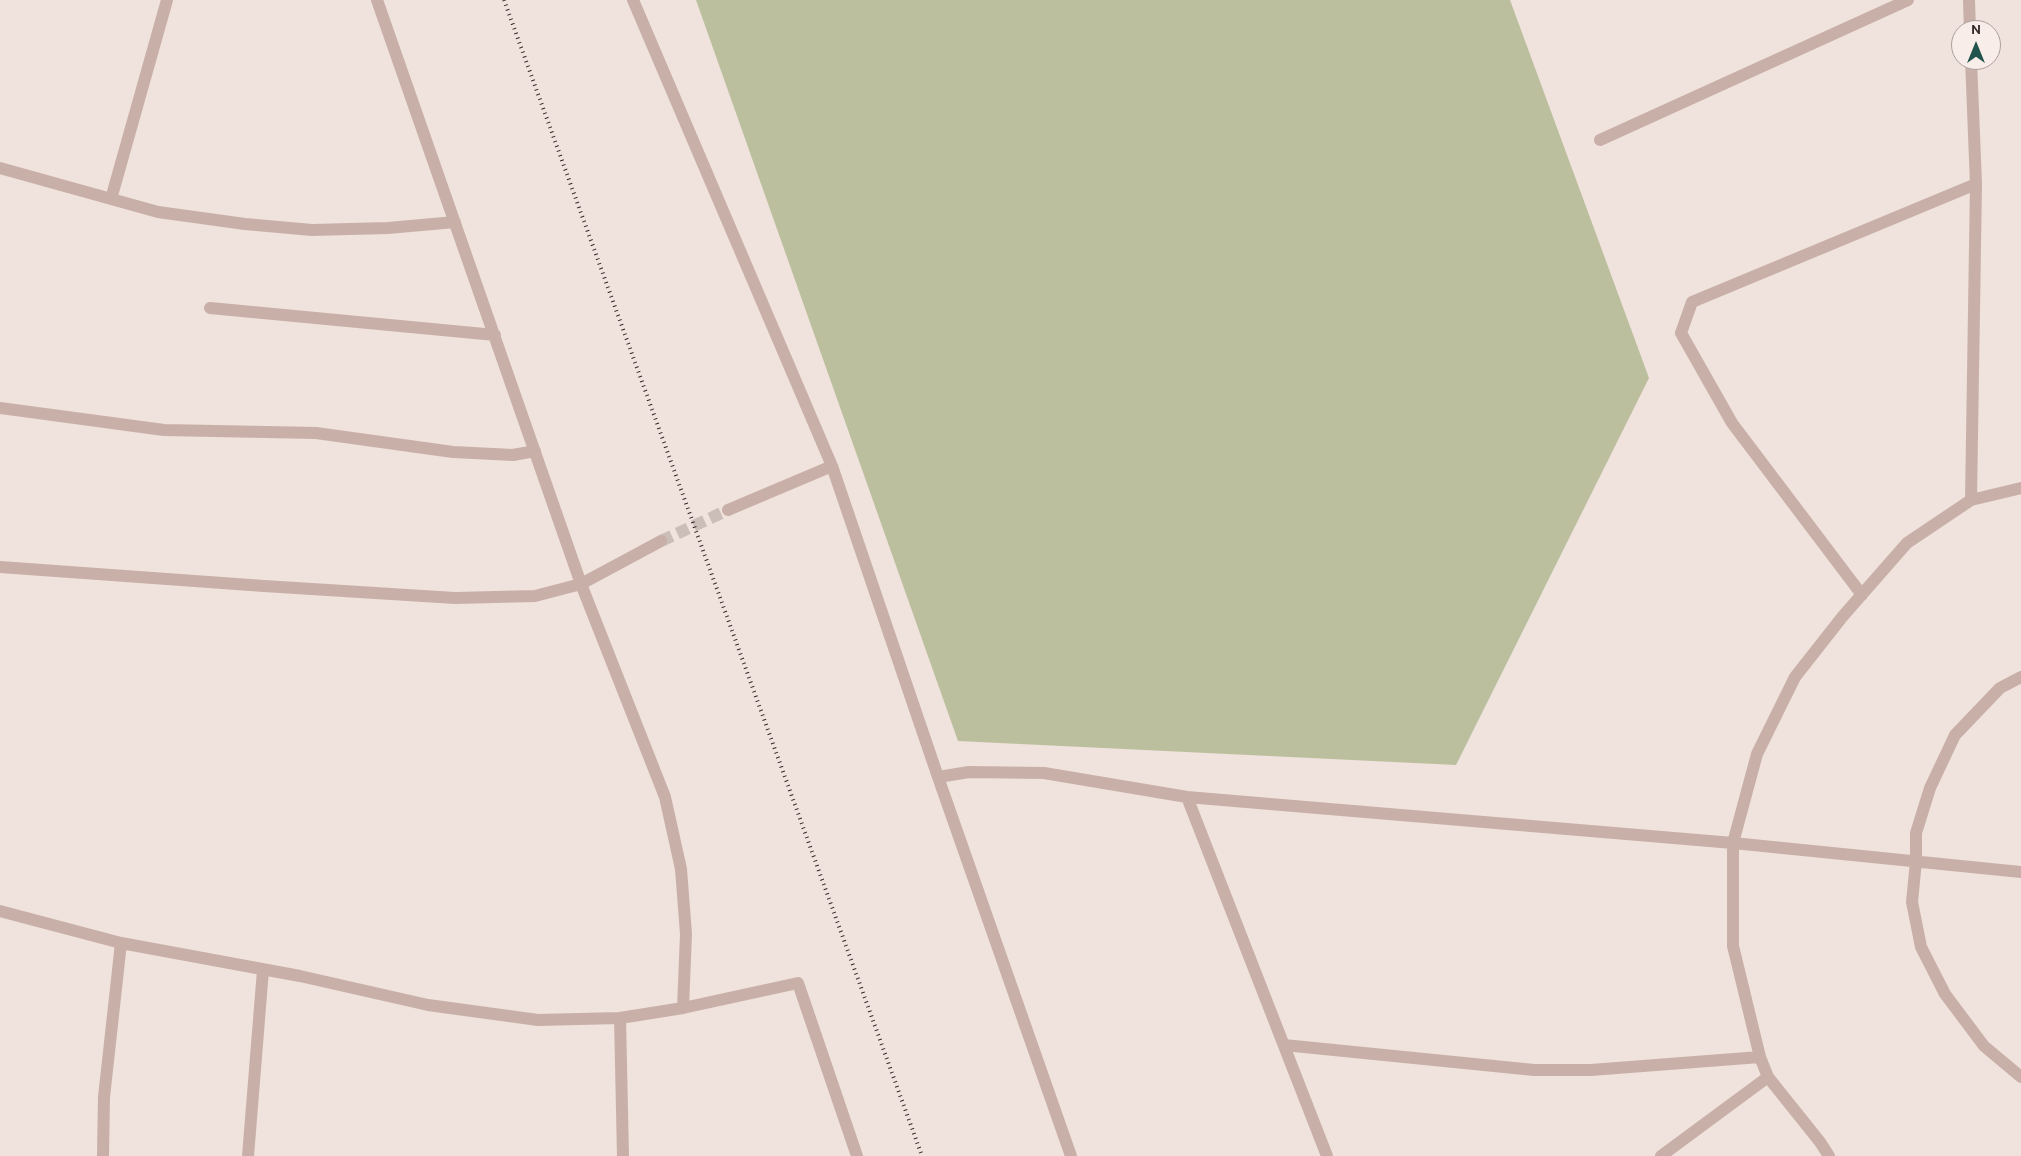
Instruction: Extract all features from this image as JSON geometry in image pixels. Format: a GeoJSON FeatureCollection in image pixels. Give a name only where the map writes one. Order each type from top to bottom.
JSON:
{"type":"FeatureCollection","features":[{"type":"Feature","properties":{"kind":"street"},"geometry":{"type":"LineString","coordinates":[[112,198],[167,0]]}},
{"type":"Feature","properties":{"kind":"street"},"geometry":{"type":"LineString","coordinates":[[377,0],[581,584],[665,797],[681,869],[686,934],[683,1008]]}},
{"type":"Feature","properties":{"kind":"street"},"geometry":{"type":"LineString","coordinates":[[633,0],[832,466],[938,777],[1071,1156]]}},
{"type":"Feature","properties":{"kind":"street"},"geometry":{"type":"LineString","coordinates":[[1600,140],[1908,0]]}},
{"type":"Feature","properties":{"kind":"street"},"geometry":{"type":"LineString","coordinates":[[1969,0],[1970,20]]}},
{"type":"Feature","properties":{"kind":"street"},"geometry":{"type":"LineString","coordinates":[[1971,70],[1976,184],[1971,500]]}},
{"type":"Feature","properties":{"kind":"street"},"geometry":{"type":"LineString","coordinates":[[0,168],[158,212],[245,224],[312,230],[388,228],[455,222]]}},
{"type":"Feature","properties":{"kind":"street"},"geometry":{"type":"LineString","coordinates":[[1862,595],[1732,423],[1681,333],[1692,302],[1976,184]]}},
{"type":"Feature","properties":{"kind":"street"},"geometry":{"type":"LineString","coordinates":[[210,308],[495,335]]}},
{"type":"Feature","properties":{"kind":"street"},"geometry":{"type":"LineString","coordinates":[[0,408],[164,430],[316,433],[452,452],[513,454],[536,451]]}},
{"type":"Feature","properties":{"kind":"street"},"geometry":{"type":"LineString","coordinates":[[728,510],[832,466]]}},
{"type":"Feature","properties":{"kind":"street"},"geometry":{"type":"LineString","coordinates":[[1829,1156],[1820,1142],[1768,1078],[1760,1057],[1733,946],[1733,843],[1757,754],[1795,677],[1907,543],[1971,500],[2021,488]]}},
{"type":"Feature","properties":{"kind":"street"},"geometry":{"type":"LineString","coordinates":[[0,567],[455,598],[536,596],[581,584],[661,541]]}},
{"type":"Feature","properties":{"kind":"street"},"geometry":{"type":"LineString","coordinates":[[2021,677],[2000,688],[1955,735],[1927,797],[1916,832],[1916,861],[1912,902],[1921,947],[1945,994],[1984,1046],[2021,1077]]}},
{"type":"Feature","properties":{"kind":"street"},"geometry":{"type":"LineString","coordinates":[[938,777],[969,772],[1044,773],[1187,797],[1733,843],[2021,872]]}},
{"type":"Feature","properties":{"kind":"street"},"geometry":{"type":"LineString","coordinates":[[1187,797],[1327,1156]]}},
{"type":"Feature","properties":{"kind":"street"},"geometry":{"type":"LineString","coordinates":[[0,911],[121,943],[300,976],[428,1006],[538,1020],[620,1018],[683,1008],[798,983],[857,1156]]}},
{"type":"Feature","properties":{"kind":"street"},"geometry":{"type":"LineString","coordinates":[[103,1156],[104,1098],[121,943]]}},
{"type":"Feature","properties":{"kind":"street"},"geometry":{"type":"LineString","coordinates":[[248,1156],[264,970]]}},
{"type":"Feature","properties":{"kind":"street"},"geometry":{"type":"LineString","coordinates":[[620,1018],[623,1156]]}},
{"type":"Feature","properties":{"kind":"street"},"geometry":{"type":"LineString","coordinates":[[1284,1045],[1534,1070],[1591,1070],[1760,1057]]}},
{"type":"Feature","properties":{"kind":"street"},"geometry":{"type":"LineString","coordinates":[[1661,1156],[1768,1078]]}},
{"type":"Feature","properties":{"kind":"green space"},"geometry":{"type":"Polygon","coordinates":[[[696,0],[1510,0],[1649,378],[1456,765],[958,741],[696,0]]]}},
{"type":"Feature","properties":{"kind":"tunnel"},"geometry":{"type":"LineString","coordinates":[[661,541],[728,510]]}},
{"type":"Feature","properties":{"kind":"railway"},"geometry":{"type":"LineString","coordinates":[[504,0],[922,1156]]}}]}
